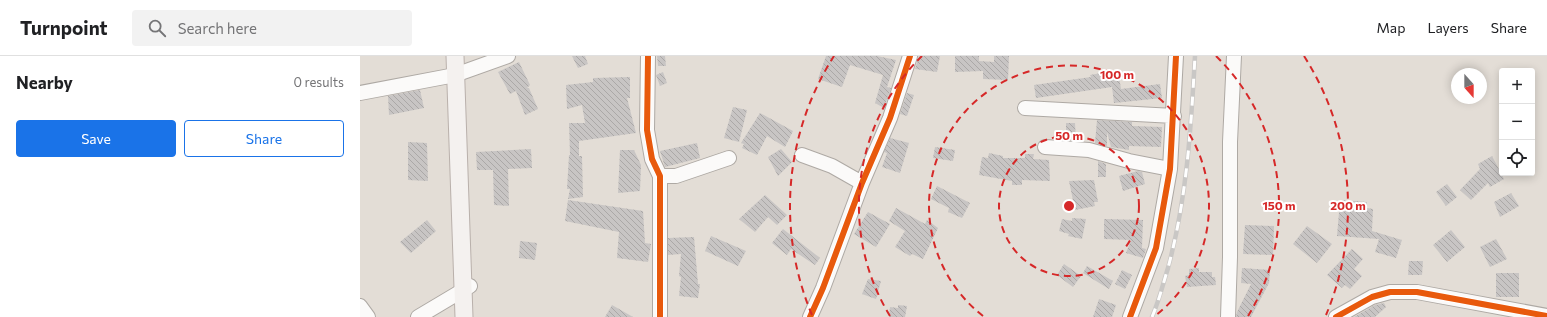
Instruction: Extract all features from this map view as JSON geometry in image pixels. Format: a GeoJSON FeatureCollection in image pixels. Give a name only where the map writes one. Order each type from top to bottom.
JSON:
{"type":"FeatureCollection","features":[{"type":"Feature","properties":{"kind":"main road"},"geometry":{"type":"LineString","coordinates":[[455,56],[462,67],[467,304]]}},
{"type":"Feature","properties":{"kind":"street"},"geometry":{"type":"LineString","coordinates":[[360,93],[508,56]]}},
{"type":"Feature","properties":{"kind":"street"},"geometry":{"type":"LineString","coordinates":[[648,56],[647,130],[652,159],[660,176],[660,317]]}},
{"type":"Feature","properties":{"kind":"street"},"geometry":{"type":"LineString","coordinates":[[810,317],[823,288],[862,183],[890,118],[910,56]]}},
{"type":"Feature","properties":{"kind":"street"},"geometry":{"type":"LineString","coordinates":[[1130,317],[1156,248],[1170,169],[1176,56]]}},
{"type":"Feature","properties":{"kind":"street"},"geometry":{"type":"LineString","coordinates":[[1228,317],[1230,257],[1230,142],[1234,56]]}},
{"type":"Feature","properties":{"kind":"street"},"geometry":{"type":"LineString","coordinates":[[1025,108],[1174,116]]}},
{"type":"Feature","properties":{"kind":"street"},"geometry":{"type":"LineString","coordinates":[[1045,147],[1089,150],[1129,161],[1170,169]]}},
{"type":"Feature","properties":{"kind":"street"},"geometry":{"type":"LineString","coordinates":[[802,155],[832,166],[862,183]]}},
{"type":"Feature","properties":{"kind":"street"},"geometry":{"type":"LineString","coordinates":[[660,176],[676,176],[729,158]]}},
{"type":"Feature","properties":{"kind":"street"},"geometry":{"type":"LineString","coordinates":[[1336,317],[1372,297],[1390,292],[1417,292],[1547,316]]}},
{"type":"Feature","properties":{"kind":"street"},"geometry":{"type":"LineString","coordinates":[[418,317],[467,304]]}},
{"type":"Feature","properties":{"kind":"street"},"geometry":{"type":"LineString","coordinates":[[360,306],[368,317]]}},
{"type":"Feature","properties":{"kind":"building"},"geometry":{"type":"Polygon","coordinates":[[[572,56],[585,56],[588,64],[578,68],[572,56]]]}},
{"type":"Feature","properties":{"kind":"building"},"geometry":{"type":"Polygon","coordinates":[[[657,56],[665,56],[666,66],[658,66],[657,56]]]}},
{"type":"Feature","properties":{"kind":"building"},"geometry":{"type":"Polygon","coordinates":[[[826,56],[877,56],[896,60],[887,87],[891,88],[884,108],[875,103],[883,75],[850,65],[842,87],[818,79],[826,56]]]}},
{"type":"Feature","properties":{"kind":"building"},"geometry":{"type":"Polygon","coordinates":[[[919,56],[940,56],[937,72],[915,69],[919,56]]]}},
{"type":"Feature","properties":{"kind":"building"},"geometry":{"type":"Polygon","coordinates":[[[955,56],[979,56],[979,61],[994,62],[994,56],[1009,56],[1008,80],[983,79],[983,71],[955,72],[955,56]]]}},
{"type":"Feature","properties":{"kind":"building"},"geometry":{"type":"Polygon","coordinates":[[[519,62],[530,85],[527,88],[529,88],[538,109],[525,115],[516,91],[510,94],[498,72],[519,62]]]}},
{"type":"Feature","properties":{"kind":"building"},"geometry":{"type":"Polygon","coordinates":[[[1118,70],[1121,89],[1160,84],[1162,98],[1114,103],[1112,87],[1036,98],[1034,85],[1091,77],[1090,75],[1118,70]]]}},
{"type":"Feature","properties":{"kind":"building"},"geometry":{"type":"Polygon","coordinates":[[[663,72],[667,83],[660,86],[656,75],[663,72]]]}},
{"type":"Feature","properties":{"kind":"building"},"geometry":{"type":"Polygon","coordinates":[[[630,77],[630,98],[627,98],[636,133],[579,141],[579,156],[582,156],[583,197],[568,199],[570,189],[567,189],[570,155],[569,123],[585,123],[582,105],[567,109],[566,85],[593,82],[593,78],[630,77]]]}},
{"type":"Feature","properties":{"kind":"building"},"geometry":{"type":"Polygon","coordinates":[[[420,90],[424,108],[389,115],[388,96],[420,90]]]}},
{"type":"Feature","properties":{"kind":"building"},"geometry":{"type":"Polygon","coordinates":[[[907,93],[914,95],[907,116],[900,114],[907,93]]]}},
{"type":"Feature","properties":{"kind":"building"},"geometry":{"type":"Polygon","coordinates":[[[733,107],[747,110],[739,142],[724,138],[733,107]]]}},
{"type":"Feature","properties":{"kind":"building"},"geometry":{"type":"Polygon","coordinates":[[[760,113],[793,131],[785,147],[767,136],[757,155],[742,148],[744,144],[741,143],[760,113]]]}},
{"type":"Feature","properties":{"kind":"building"},"geometry":{"type":"Polygon","coordinates":[[[1097,120],[1132,122],[1132,126],[1162,127],[1161,147],[1129,146],[1129,150],[1111,147],[1107,132],[1107,146],[1095,143],[1097,120]]]}},
{"type":"Feature","properties":{"kind":"building"},"geometry":{"type":"Polygon","coordinates":[[[1066,123],[1075,123],[1076,141],[1055,139],[1056,132],[1066,132],[1066,123]]]}},
{"type":"Feature","properties":{"kind":"building"},"geometry":{"type":"Polygon","coordinates":[[[890,138],[909,143],[900,173],[882,167],[887,153],[884,152],[890,138]]]}},
{"type":"Feature","properties":{"kind":"building"},"geometry":{"type":"Polygon","coordinates":[[[408,142],[427,143],[428,181],[408,180],[408,142]]]}},
{"type":"Feature","properties":{"kind":"building"},"geometry":{"type":"Polygon","coordinates":[[[697,143],[700,158],[665,167],[660,151],[697,143]]]}},
{"type":"Feature","properties":{"kind":"building"},"geometry":{"type":"Polygon","coordinates":[[[935,147],[955,150],[953,161],[933,158],[935,147]]]}},
{"type":"Feature","properties":{"kind":"building"},"geometry":{"type":"Polygon","coordinates":[[[531,149],[532,168],[508,169],[509,206],[494,205],[493,170],[477,170],[476,152],[531,149]]]}},
{"type":"Feature","properties":{"kind":"building"},"geometry":{"type":"Polygon","coordinates":[[[781,149],[792,162],[778,176],[768,157],[781,149]]]}},
{"type":"Feature","properties":{"kind":"building"},"geometry":{"type":"Polygon","coordinates":[[[620,150],[634,150],[641,165],[640,191],[618,193],[620,150]]]}},
{"type":"Feature","properties":{"kind":"building"},"geometry":{"type":"Polygon","coordinates":[[[989,153],[1003,156],[1003,158],[1025,158],[1025,154],[1034,154],[1033,159],[1049,160],[1050,181],[1022,180],[1022,185],[1012,185],[1012,181],[979,175],[982,157],[988,158],[989,153]]]}},
{"type":"Feature","properties":{"kind":"building"},"geometry":{"type":"Polygon","coordinates":[[[1492,156],[1499,169],[1499,176],[1502,176],[1504,179],[1490,187],[1488,183],[1471,200],[1460,190],[1480,169],[1478,164],[1492,156]]]}},
{"type":"Feature","properties":{"kind":"building"},"geometry":{"type":"Polygon","coordinates":[[[1098,161],[1106,164],[1106,177],[1098,177],[1098,161]]]}},
{"type":"Feature","properties":{"kind":"building"},"geometry":{"type":"Polygon","coordinates":[[[1138,171],[1142,172],[1145,184],[1123,191],[1119,176],[1138,171]]]}},
{"type":"Feature","properties":{"kind":"building"},"geometry":{"type":"Polygon","coordinates":[[[1094,180],[1098,202],[1094,202],[1095,206],[1075,210],[1069,181],[1094,180]]]}},
{"type":"Feature","properties":{"kind":"building"},"geometry":{"type":"Polygon","coordinates":[[[1447,184],[1457,197],[1446,206],[1436,192],[1447,184]]]}},
{"type":"Feature","properties":{"kind":"building"},"geometry":{"type":"Polygon","coordinates":[[[937,186],[970,203],[962,218],[948,212],[949,208],[931,199],[937,186]]]}},
{"type":"Feature","properties":{"kind":"building"},"geometry":{"type":"Polygon","coordinates":[[[1511,193],[1519,206],[1500,217],[1494,202],[1511,193]]]}},
{"type":"Feature","properties":{"kind":"building"},"geometry":{"type":"Polygon","coordinates":[[[765,195],[787,215],[777,225],[768,217],[755,232],[739,219],[765,195]]]}},
{"type":"Feature","properties":{"kind":"building"},"geometry":{"type":"Polygon","coordinates":[[[568,200],[643,211],[645,243],[651,244],[648,262],[617,258],[619,232],[565,221],[568,200]]]}},
{"type":"Feature","properties":{"kind":"building"},"geometry":{"type":"Polygon","coordinates":[[[1340,200],[1367,202],[1367,208],[1373,209],[1372,231],[1402,240],[1396,258],[1375,252],[1379,239],[1337,236],[1340,200]]]}},
{"type":"Feature","properties":{"kind":"building"},"geometry":{"type":"Polygon","coordinates":[[[896,208],[925,224],[927,220],[938,228],[923,259],[912,254],[910,256],[895,247],[905,231],[889,221],[896,208]]]}},
{"type":"Feature","properties":{"kind":"building"},"geometry":{"type":"Polygon","coordinates":[[[868,212],[890,224],[876,247],[854,234],[868,212]]]}},
{"type":"Feature","properties":{"kind":"building"},"geometry":{"type":"Polygon","coordinates":[[[1072,218],[1086,219],[1082,239],[1068,236],[1069,234],[1059,231],[1062,219],[1072,221],[1072,218]]]}},
{"type":"Feature","properties":{"kind":"building"},"geometry":{"type":"Polygon","coordinates":[[[1104,219],[1143,220],[1142,248],[1146,249],[1143,258],[1126,253],[1131,240],[1104,239],[1104,219]]]}},
{"type":"Feature","properties":{"kind":"building"},"geometry":{"type":"Polygon","coordinates":[[[427,220],[436,231],[411,253],[400,242],[427,220]]]}},
{"type":"Feature","properties":{"kind":"building"},"geometry":{"type":"Polygon","coordinates":[[[1245,225],[1274,226],[1273,255],[1243,254],[1245,225]]]}},
{"type":"Feature","properties":{"kind":"building"},"geometry":{"type":"Polygon","coordinates":[[[1307,226],[1332,244],[1317,263],[1293,244],[1307,226]]]}},
{"type":"Feature","properties":{"kind":"building"},"geometry":{"type":"Polygon","coordinates":[[[783,229],[820,258],[815,265],[791,249],[787,255],[772,243],[783,229]]]}},
{"type":"Feature","properties":{"kind":"building"},"geometry":{"type":"Polygon","coordinates":[[[1451,230],[1465,247],[1447,262],[1433,245],[1451,230]]]}},
{"type":"Feature","properties":{"kind":"building"},"geometry":{"type":"Polygon","coordinates":[[[711,236],[746,251],[738,266],[705,251],[711,236]]]}},
{"type":"Feature","properties":{"kind":"building"},"geometry":{"type":"Polygon","coordinates":[[[694,237],[698,284],[700,284],[698,298],[679,296],[681,254],[668,255],[668,238],[694,237]]]}},
{"type":"Feature","properties":{"kind":"building"},"geometry":{"type":"Polygon","coordinates":[[[1496,239],[1507,259],[1490,267],[1480,247],[1496,239]]]}},
{"type":"Feature","properties":{"kind":"building"},"geometry":{"type":"Polygon","coordinates":[[[520,241],[537,243],[535,260],[519,258],[520,241]]]}},
{"type":"Feature","properties":{"kind":"building"},"geometry":{"type":"Polygon","coordinates":[[[1352,249],[1363,259],[1354,269],[1362,276],[1350,289],[1345,285],[1342,288],[1327,275],[1352,249]]]}},
{"type":"Feature","properties":{"kind":"building"},"geometry":{"type":"Polygon","coordinates":[[[1409,261],[1423,261],[1422,275],[1408,275],[1409,261]]]}},
{"type":"Feature","properties":{"kind":"building"},"geometry":{"type":"Polygon","coordinates":[[[1064,264],[1081,276],[1073,287],[1057,275],[1064,264]]]}},
{"type":"Feature","properties":{"kind":"building"},"geometry":{"type":"Polygon","coordinates":[[[1087,266],[1113,281],[1109,289],[1083,273],[1087,266]]]}},
{"type":"Feature","properties":{"kind":"building"},"geometry":{"type":"Polygon","coordinates":[[[1199,268],[1199,272],[1212,272],[1212,277],[1215,277],[1216,285],[1187,287],[1185,276],[1189,275],[1189,269],[1199,268]]]}},
{"type":"Feature","properties":{"kind":"building"},"geometry":{"type":"Polygon","coordinates":[[[1242,268],[1270,270],[1269,283],[1251,317],[1236,317],[1251,284],[1241,283],[1242,268]]]}},
{"type":"Feature","properties":{"kind":"building"},"geometry":{"type":"Polygon","coordinates":[[[1122,270],[1132,275],[1125,289],[1115,284],[1122,270]]]}},
{"type":"Feature","properties":{"kind":"building"},"geometry":{"type":"Polygon","coordinates":[[[1496,273],[1519,273],[1519,297],[1496,297],[1496,273]]]}},
{"type":"Feature","properties":{"kind":"building"},"geometry":{"type":"Polygon","coordinates":[[[868,279],[881,281],[876,299],[862,294],[868,279]]]}},
{"type":"Feature","properties":{"kind":"building"},"geometry":{"type":"Polygon","coordinates":[[[1099,299],[1116,305],[1112,317],[1093,317],[1099,299]]]}},
{"type":"Feature","properties":{"kind":"building"},"geometry":{"type":"Polygon","coordinates":[[[1384,303],[1386,307],[1375,317],[1354,317],[1375,305],[1384,303]]]}},
{"type":"Feature","properties":{"kind":"building"},"geometry":{"type":"Polygon","coordinates":[[[612,305],[633,317],[605,317],[612,305]]]}},
{"type":"Feature","properties":{"kind":"building"},"geometry":{"type":"Polygon","coordinates":[[[898,305],[907,306],[905,317],[889,317],[890,307],[898,308],[898,305]]]}},
{"type":"Feature","properties":{"kind":"railway"},"geometry":{"type":"LineString","coordinates":[[1152,317],[1168,268],[1180,215],[1190,136],[1195,56]]}},
{"type":"Feature","properties":{"kind":"cycle path"},"geometry":{"type":"LineString","coordinates":[[648,56],[647,130],[652,159],[660,176],[660,317]]}},
{"type":"Feature","properties":{"kind":"cycle path"},"geometry":{"type":"LineString","coordinates":[[810,317],[823,288],[862,183],[890,118],[910,56]]}},
{"type":"Feature","properties":{"kind":"cycle path"},"geometry":{"type":"LineString","coordinates":[[1130,317],[1156,248],[1170,169],[1176,56]]}},
{"type":"Feature","properties":{"kind":"cycle path"},"geometry":{"type":"LineString","coordinates":[[1336,317],[1372,297],[1390,292],[1417,292],[1547,316]]}}]}
